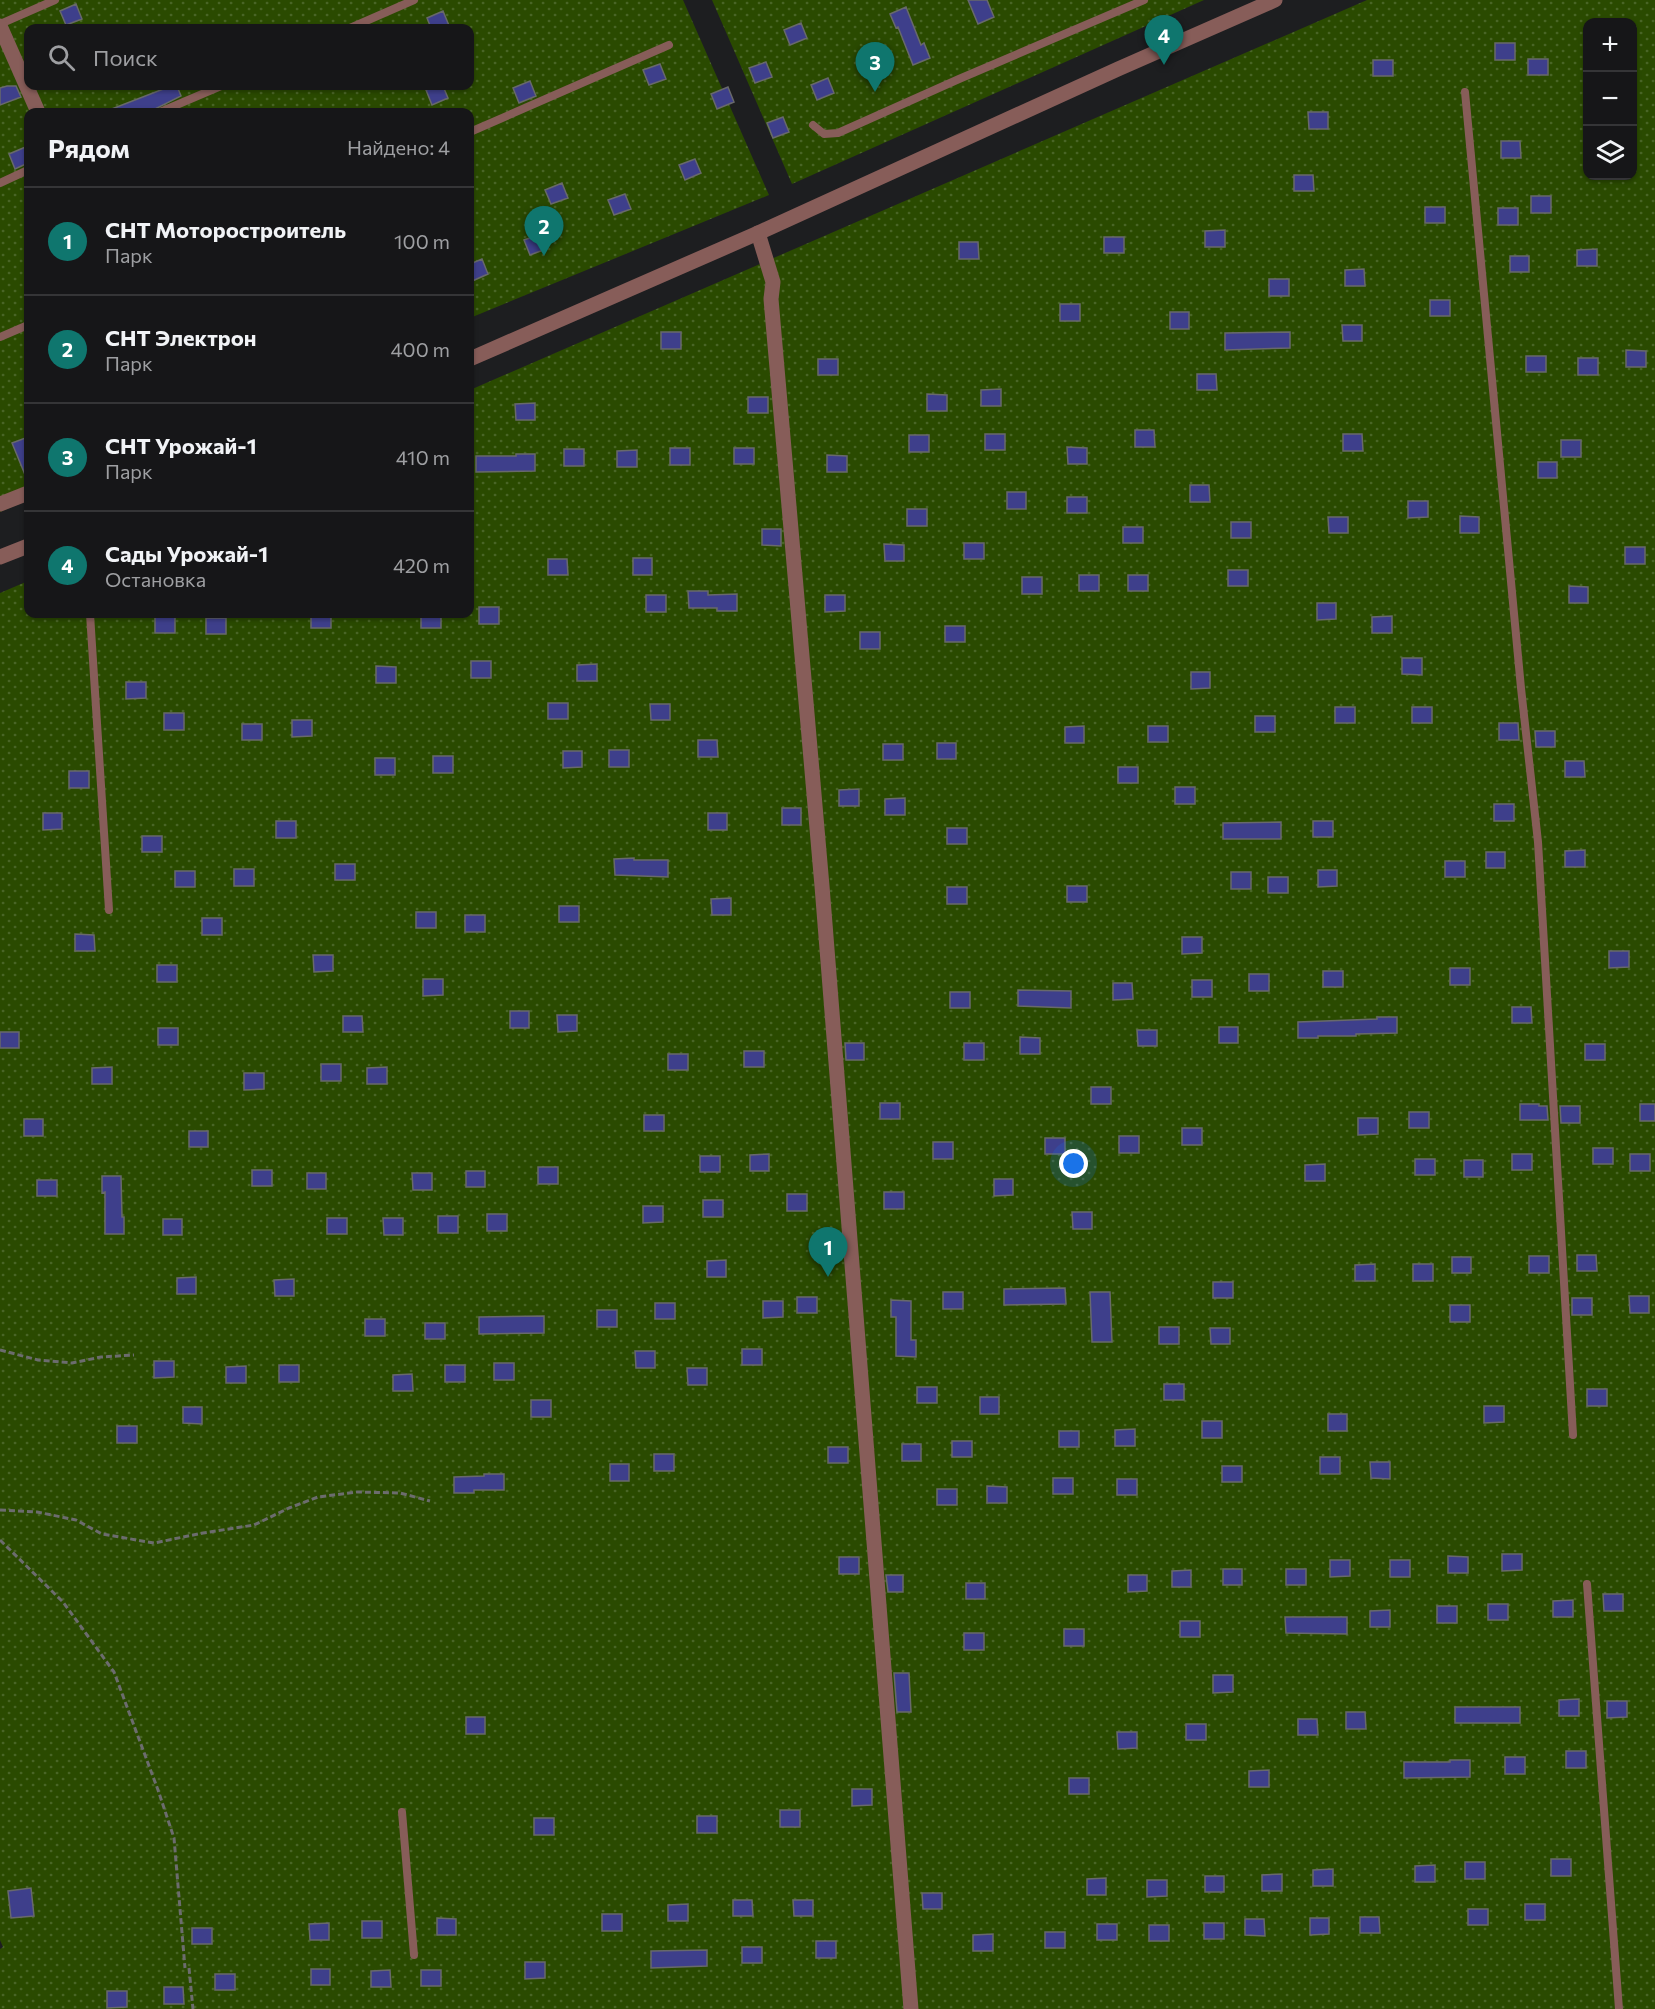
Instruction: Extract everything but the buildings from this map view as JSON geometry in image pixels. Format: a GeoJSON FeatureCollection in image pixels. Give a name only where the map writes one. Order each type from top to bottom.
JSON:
{"type":"FeatureCollection","features":[{"type":"Feature","properties":{"kind":"street"},"geometry":{"type":"LineString","coordinates":[[474,357],[758,233],[1275,0]]}},
{"type":"Feature","properties":{"kind":"street"},"geometry":{"type":"LineString","coordinates":[[0,25],[24,80]]}},
{"type":"Feature","properties":{"kind":"street"},"geometry":{"type":"LineString","coordinates":[[28,90],[36,108]]}},
{"type":"Feature","properties":{"kind":"street"},"geometry":{"type":"LineString","coordinates":[[758,233],[773,282],[771,298],[822,886],[911,2009]]}},
{"type":"Feature","properties":{"kind":"street"},"geometry":{"type":"LineString","coordinates":[[0,504],[24,495]]}},
{"type":"Feature","properties":{"kind":"street"},"geometry":{"type":"LineString","coordinates":[[0,557],[24,548]]}},
{"type":"Feature","properties":{"kind":"lane"},"geometry":{"type":"LineString","coordinates":[[0,25],[55,0]]}},
{"type":"Feature","properties":{"kind":"lane"},"geometry":{"type":"LineString","coordinates":[[359,24],[414,0]]}},
{"type":"Feature","properties":{"kind":"lane"},"geometry":{"type":"LineString","coordinates":[[813,125],[824,134],[838,133],[1144,0]]}},
{"type":"Feature","properties":{"kind":"lane"},"geometry":{"type":"LineString","coordinates":[[474,130],[669,45]]}},
{"type":"Feature","properties":{"kind":"lane"},"geometry":{"type":"LineString","coordinates":[[169,108],[212,90]]}},
{"type":"Feature","properties":{"kind":"lane"},"geometry":{"type":"LineString","coordinates":[[1466,92],[1521,688],[1538,842],[1573,1435]]}},
{"type":"Feature","properties":{"kind":"lane"},"geometry":{"type":"LineString","coordinates":[[0,183],[24,173]]}},
{"type":"Feature","properties":{"kind":"lane"},"geometry":{"type":"LineString","coordinates":[[0,337],[24,327]]}},
{"type":"Feature","properties":{"kind":"lane"},"geometry":{"type":"LineString","coordinates":[[90,618],[109,910]]}},
{"type":"Feature","properties":{"kind":"lane"},"geometry":{"type":"LineString","coordinates":[[1587,1584],[1619,2009]]}},
{"type":"Feature","properties":{"kind":"lane"},"geometry":{"type":"LineString","coordinates":[[402,1812],[414,1955]]}},
{"type":"Feature","properties":{"kind":"path"},"geometry":{"type":"LineString","coordinates":[[0,1350],[38,1360],[72,1363],[101,1357],[134,1355]]}},
{"type":"Feature","properties":{"kind":"path"},"geometry":{"type":"LineString","coordinates":[[0,1510],[37,1512],[76,1520],[102,1534],[154,1543],[254,1525],[318,1497],[357,1492],[400,1493],[430,1502]]}},
{"type":"Feature","properties":{"kind":"path"},"geometry":{"type":"LineString","coordinates":[[0,1540],[63,1602],[114,1672],[174,1838],[193,2009]]}},
{"type":"Feature","properties":{"kind":"green space"},"geometry":{"type":"Polygon","coordinates":[[[0,0],[683,0],[769,195],[474,316],[474,108],[24,108],[24,502],[0,512],[0,0]]]}},
{"type":"Feature","properties":{"kind":"green space"},"geometry":{"type":"Polygon","coordinates":[[[712,0],[1204,0],[792,184],[712,0]]]}},
{"type":"Feature","properties":{"kind":"green space"},"geometry":{"type":"Polygon","coordinates":[[[1367,0],[1655,0],[1655,2009],[0,2009],[0,1949],[3,1947],[0,1940],[0,593],[24,583],[24,618],[474,618],[474,388],[1367,0]]]}},
{"type":"Feature","properties":{"kind":"place","name":"Сады Урожай-1"},"geometry":{"type":"Point","coordinates":[1164,65]}},
{"type":"Feature","properties":{"kind":"place","name":"СНТ Урожай-1"},"geometry":{"type":"Point","coordinates":[875,92]}},
{"type":"Feature","properties":{"kind":"place","name":"СНТ Электрон"},"geometry":{"type":"Point","coordinates":[544,256]}},
{"type":"Feature","properties":{"kind":"place","name":"СНТ Моторостроитель"},"geometry":{"type":"Point","coordinates":[828,1277]}}]}
